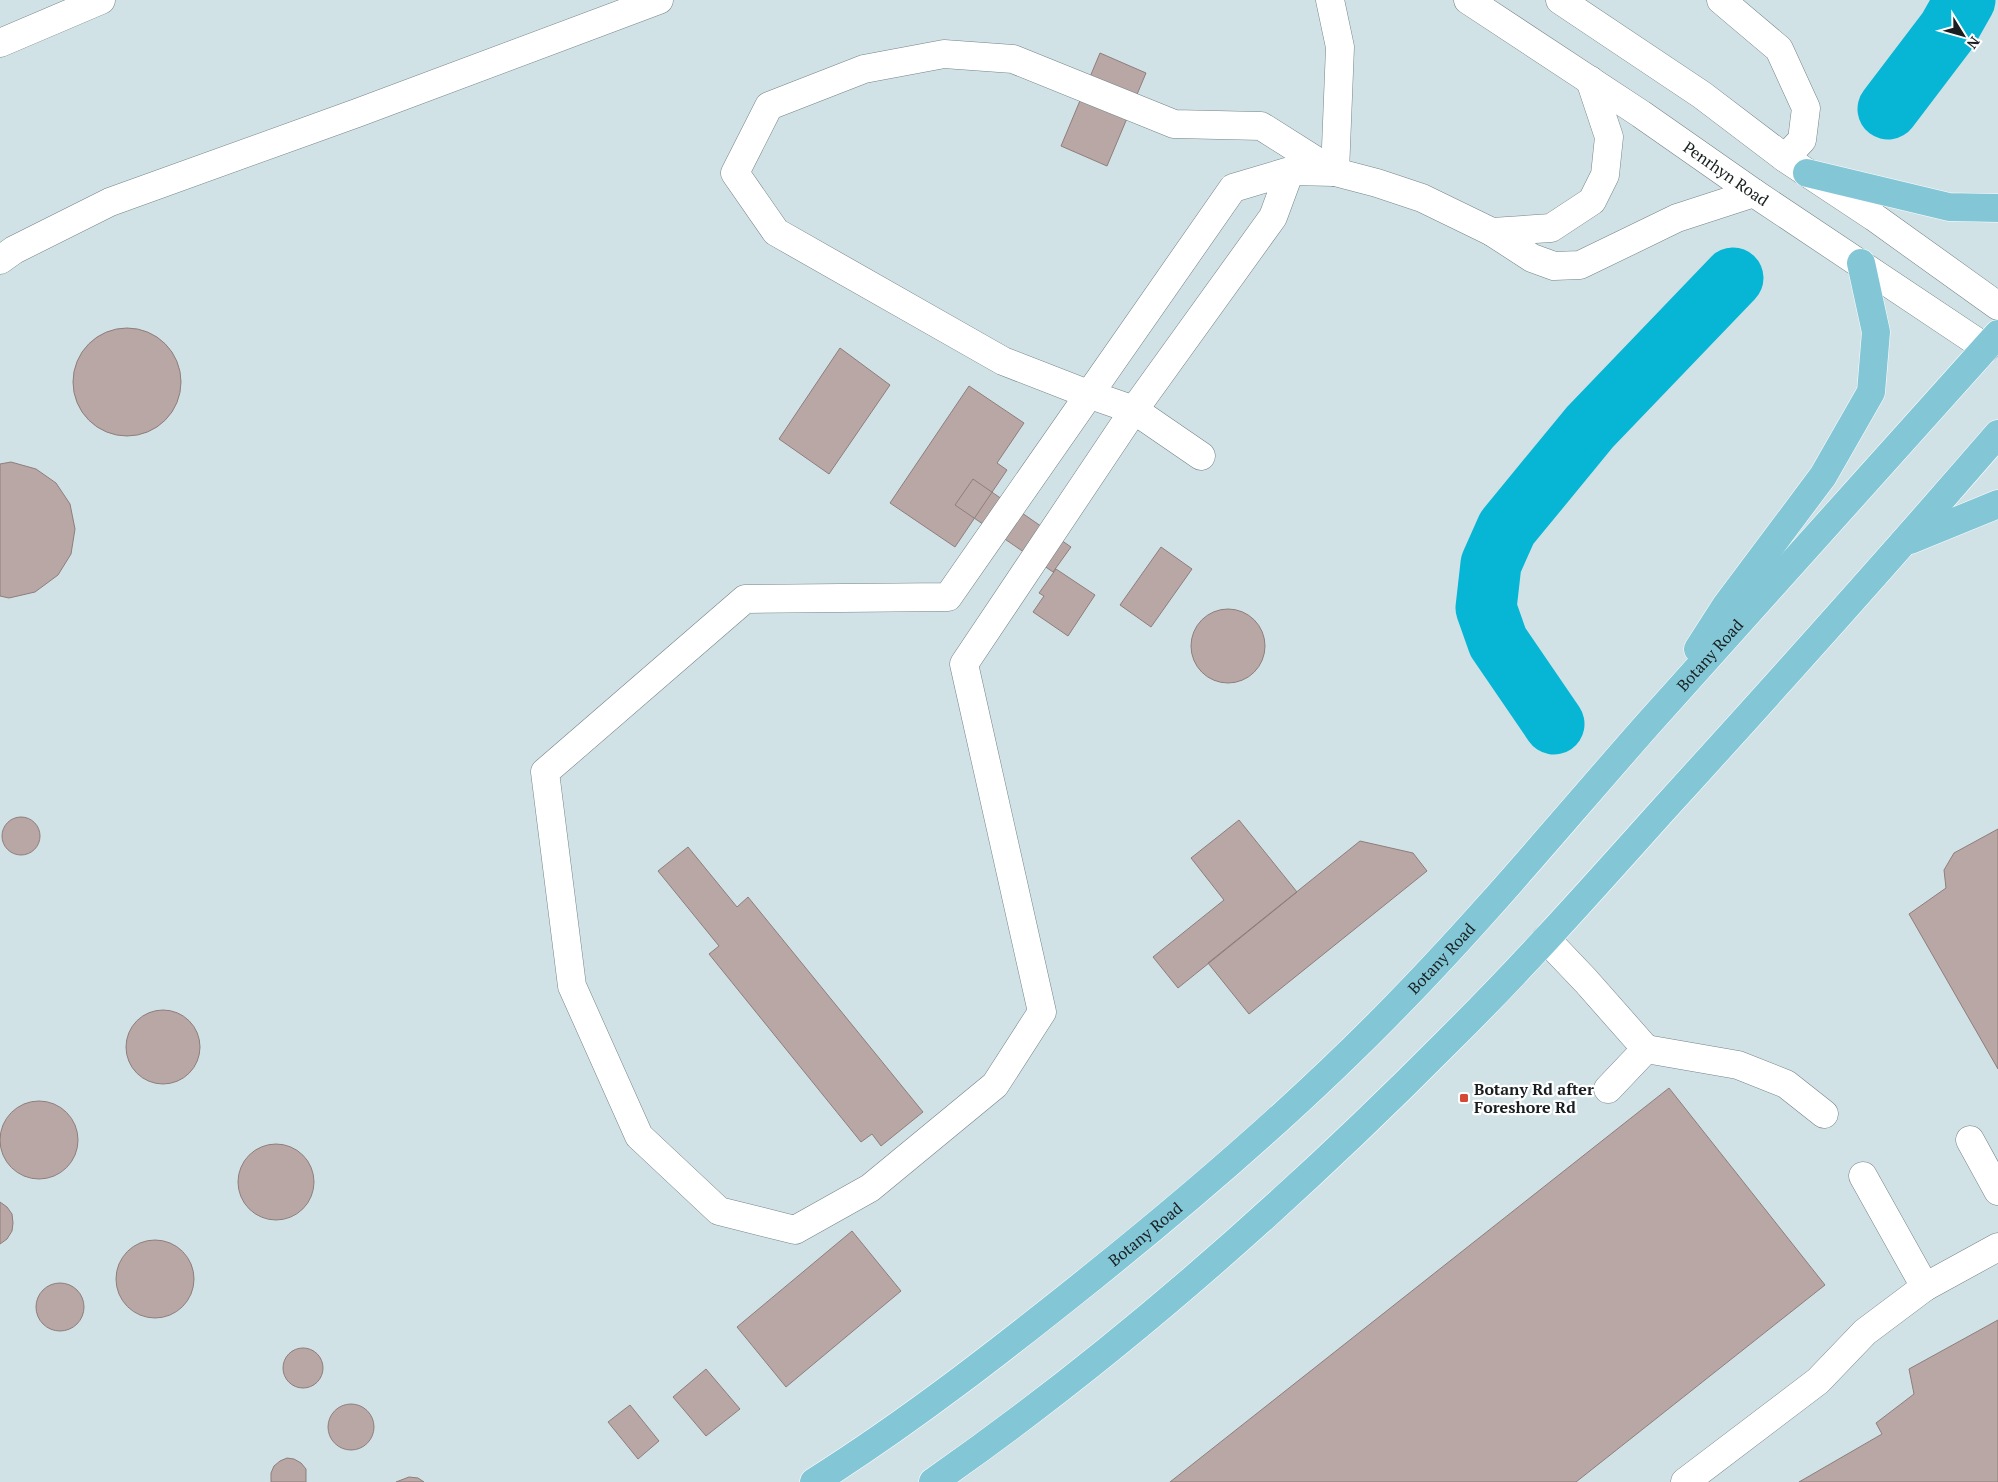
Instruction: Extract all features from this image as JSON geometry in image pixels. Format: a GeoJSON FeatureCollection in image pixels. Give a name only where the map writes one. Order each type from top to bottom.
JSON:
{"type":"FeatureCollection","features":[{"type":"Feature","properties":{"kind":"main road"},"geometry":{"type":"LineString","coordinates":[[1808,173],[1949,207],[1998,208]]}},
{"type":"Feature","properties":{"kind":"main road"},"geometry":{"type":"LineString","coordinates":[[1649,723],[1725,607],[1823,476],[1872,392],[1876,332],[1861,263]]}},
{"type":"Feature","properties":{"kind":"main road","name":"Botany Road"},"geometry":{"type":"LineString","coordinates":[[814,1482],[847,1461],[979,1367],[1185,1202],[1291,1108],[1397,1005],[1464,934],[1649,723],[1994,347]]}},
{"type":"Feature","properties":{"kind":"main road"},"geometry":{"type":"LineString","coordinates":[[933,1482],[978,1451],[1085,1369],[1205,1269],[1320,1167],[1386,1103],[1546,939],[1904,542],[1998,434]]}},
{"type":"Feature","properties":{"kind":"main road"},"geometry":{"type":"LineString","coordinates":[[1904,542],[1998,504]]}},
{"type":"Feature","properties":{"kind":"street"},"geometry":{"type":"LineString","coordinates":[[2,42],[101,0]]}},
{"type":"Feature","properties":{"kind":"street"},"geometry":{"type":"LineString","coordinates":[[0,260],[14,250],[110,202],[358,113],[659,0]]}},
{"type":"Feature","properties":{"kind":"street"},"geometry":{"type":"LineString","coordinates":[[1330,0],[1340,47],[1335,172]]}},
{"type":"Feature","properties":{"kind":"street","name":"Penrhyn Road"},"geometry":{"type":"LineString","coordinates":[[1468,0],[1590,80],[1754,193],[1994,347]]}},
{"type":"Feature","properties":{"kind":"street"},"geometry":{"type":"LineString","coordinates":[[1560,0],[1702,95],[1785,158],[1874,217],[1998,306]]}},
{"type":"Feature","properties":{"kind":"street"},"geometry":{"type":"LineString","coordinates":[[1721,0],[1779,49],[1806,108],[1802,140],[1785,158]]}},
{"type":"Feature","properties":{"kind":"street"},"geometry":{"type":"LineString","coordinates":[[1202,456],[1134,410],[1003,361],[776,232],[735,173],[769,106],[864,69],[944,54],[1013,59],[1174,124],[1261,126],[1335,172]]}},
{"type":"Feature","properties":{"kind":"street"},"geometry":{"type":"LineString","coordinates":[[1492,232],[1551,228],[1592,201],[1606,176],[1609,137],[1590,80]]}},
{"type":"Feature","properties":{"kind":"street"},"geometry":{"type":"LineString","coordinates":[[1290,171],[1273,217],[1134,410],[964,664],[1042,1012],[995,1084],[870,1188],[795,1230],[719,1211],[639,1136],[572,986],[545,772],[745,599],[948,597],[1232,188],[1290,171],[1335,172],[1422,198],[1492,232],[1532,258],[1554,266],[1580,265],[1677,218],[1754,193]]}},
{"type":"Feature","properties":{"kind":"street"},"geometry":{"type":"LineString","coordinates":[[1546,939],[1586,980],[1646,1050],[1738,1065],[1786,1084],[1824,1114]]}},
{"type":"Feature","properties":{"kind":"street"},"geometry":{"type":"LineString","coordinates":[[1608,1089],[1646,1050]]}},
{"type":"Feature","properties":{"kind":"street"},"geometry":{"type":"LineString","coordinates":[[1970,1140],[1998,1191]]}},
{"type":"Feature","properties":{"kind":"street"},"geometry":{"type":"LineString","coordinates":[[1863,1176],[1925,1287]]}},
{"type":"Feature","properties":{"kind":"street"},"geometry":{"type":"LineString","coordinates":[[1689,1479],[1818,1381],[1865,1332],[1925,1287],[1998,1247]]}},
{"type":"Feature","properties":{"kind":"building"},"geometry":{"type":"Polygon","coordinates":[[[1100,53],[1146,73],[1107,166],[1061,146],[1100,53]]]}},
{"type":"Feature","properties":{"kind":"building"},"geometry":{"type":"Polygon","coordinates":[[[127,328],[148,332],[165,344],[177,361],[181,382],[177,403],[165,420],[148,432],[127,436],[106,432],[89,420],[77,403],[73,382],[77,361],[89,344],[106,332],[127,328]]]}},
{"type":"Feature","properties":{"kind":"building"},"geometry":{"type":"Polygon","coordinates":[[[840,348],[890,385],[829,474],[779,439],[840,348]]]}},
{"type":"Feature","properties":{"kind":"building"},"geometry":{"type":"Polygon","coordinates":[[[969,386],[1024,423],[997,463],[1007,470],[955,547],[890,503],[969,386]]]}},
{"type":"Feature","properties":{"kind":"building"},"geometry":{"type":"Polygon","coordinates":[[[11,462],[36,469],[56,483],[70,504],[75,529],[71,554],[58,575],[35,592],[9,598],[0,596],[0,464],[11,462]]]}},
{"type":"Feature","properties":{"kind":"building"},"geometry":{"type":"Polygon","coordinates":[[[973,479],[1071,547],[1053,572],[955,505],[973,479]]]}},
{"type":"Feature","properties":{"kind":"building"},"geometry":{"type":"Polygon","coordinates":[[[1161,547],[1192,569],[1151,627],[1120,605],[1161,547]]]}},
{"type":"Feature","properties":{"kind":"building"},"geometry":{"type":"Polygon","coordinates":[[[1056,569],[1095,595],[1068,636],[1033,612],[1044,596],[1039,593],[1056,569]]]}},
{"type":"Feature","properties":{"kind":"building"},"geometry":{"type":"Polygon","coordinates":[[[1221,609],[1235,609],[1249,615],[1259,625],[1265,639],[1263,660],[1249,677],[1235,683],[1221,683],[1207,677],[1197,667],[1191,653],[1191,639],[1197,625],[1207,615],[1221,609]]]}},
{"type":"Feature","properties":{"kind":"building"},"geometry":{"type":"Polygon","coordinates":[[[21,817],[34,823],[40,836],[34,849],[21,855],[8,849],[2,836],[8,823],[21,817]]]}},
{"type":"Feature","properties":{"kind":"building"},"geometry":{"type":"Polygon","coordinates":[[[1239,820],[1297,892],[1178,988],[1153,957],[1224,900],[1191,858],[1239,820]]]}},
{"type":"Feature","properties":{"kind":"building"},"geometry":{"type":"Polygon","coordinates":[[[1998,829],[1998,1069],[1909,914],[1946,888],[1944,870],[1954,853],[1998,829]]]}},
{"type":"Feature","properties":{"kind":"building"},"geometry":{"type":"Polygon","coordinates":[[[1360,841],[1413,853],[1427,871],[1249,1014],[1208,963],[1360,841]]]}},
{"type":"Feature","properties":{"kind":"building"},"geometry":{"type":"Polygon","coordinates":[[[688,847],[737,907],[748,897],[923,1112],[881,1146],[872,1134],[861,1142],[709,954],[719,946],[658,871],[688,847]]]}},
{"type":"Feature","properties":{"kind":"building"},"geometry":{"type":"Polygon","coordinates":[[[163,1010],[184,1016],[194,1026],[200,1047],[194,1068],[184,1078],[163,1084],[142,1078],[132,1068],[126,1047],[132,1026],[142,1016],[163,1010]]]}},
{"type":"Feature","properties":{"kind":"building"},"geometry":{"type":"Polygon","coordinates":[[[1669,1088],[1825,1285],[1576,1482],[1170,1482],[1669,1088]]]}},
{"type":"Feature","properties":{"kind":"building"},"geometry":{"type":"Polygon","coordinates":[[[39,1101],[54,1104],[67,1112],[75,1125],[78,1140],[75,1155],[67,1168],[54,1176],[39,1179],[24,1176],[11,1168],[3,1155],[0,1140],[3,1125],[11,1112],[24,1104],[39,1101]]]}},
{"type":"Feature","properties":{"kind":"building"},"geometry":{"type":"Polygon","coordinates":[[[269,1144],[283,1144],[297,1150],[308,1161],[312,1167],[314,1182],[312,1197],[303,1209],[291,1218],[269,1220],[255,1214],[244,1203],[238,1189],[238,1175],[244,1161],[255,1150],[269,1144]]]}},
{"type":"Feature","properties":{"kind":"building"},"geometry":{"type":"Polygon","coordinates":[[[0,1202],[12,1214],[13,1223],[12,1231],[7,1239],[0,1244],[0,1202]]]}},
{"type":"Feature","properties":{"kind":"building"},"geometry":{"type":"Polygon","coordinates":[[[852,1231],[901,1291],[786,1387],[737,1327],[852,1231]]]}},
{"type":"Feature","properties":{"kind":"building"},"geometry":{"type":"Polygon","coordinates":[[[155,1240],[170,1243],[182,1252],[191,1264],[194,1279],[191,1294],[182,1306],[170,1315],[155,1318],[140,1315],[128,1306],[119,1294],[116,1279],[119,1264],[128,1252],[140,1243],[155,1240]]]}},
{"type":"Feature","properties":{"kind":"building"},"geometry":{"type":"Polygon","coordinates":[[[60,1283],[69,1285],[77,1290],[82,1298],[84,1307],[82,1316],[77,1324],[69,1329],[60,1331],[51,1329],[43,1324],[38,1316],[36,1307],[38,1298],[43,1290],[51,1285],[60,1283]]]}},
{"type":"Feature","properties":{"kind":"building"},"geometry":{"type":"Polygon","coordinates":[[[1998,1320],[1998,1482],[1799,1482],[1882,1434],[1876,1423],[1914,1394],[1909,1369],[1998,1320]]]}},
{"type":"Feature","properties":{"kind":"building"},"geometry":{"type":"Polygon","coordinates":[[[303,1348],[317,1354],[323,1368],[317,1382],[303,1388],[289,1382],[283,1368],[289,1354],[303,1348]]]}},
{"type":"Feature","properties":{"kind":"building"},"geometry":{"type":"Polygon","coordinates":[[[706,1369],[740,1409],[706,1436],[673,1397],[706,1369]]]}},
{"type":"Feature","properties":{"kind":"building"},"geometry":{"type":"Polygon","coordinates":[[[347,1404],[355,1404],[364,1408],[370,1414],[374,1427],[370,1440],[364,1446],[355,1450],[347,1450],[338,1446],[332,1440],[328,1431],[328,1423],[332,1414],[338,1408],[347,1404]]]}},
{"type":"Feature","properties":{"kind":"building"},"geometry":{"type":"Polygon","coordinates":[[[630,1405],[659,1441],[638,1459],[608,1422],[630,1405]]]}},
{"type":"Feature","properties":{"kind":"building"},"geometry":{"type":"Polygon","coordinates":[[[287,1458],[301,1463],[306,1469],[306,1482],[271,1482],[271,1473],[274,1466],[287,1458]]]}},
{"type":"Feature","properties":{"kind":"building"},"geometry":{"type":"Polygon","coordinates":[[[409,1477],[418,1478],[424,1482],[396,1482],[409,1477]]]}},
{"type":"Feature","properties":{"kind":"waterway"},"geometry":{"type":"LineString","coordinates":[[1888,109],[1948,30],[1965,0]]}},
{"type":"Feature","properties":{"kind":"waterway"},"geometry":{"type":"LineString","coordinates":[[1554,724],[1498,642],[1486,608],[1491,564],[1507,528],[1590,427],[1733,278]]}},
{"type":"Feature","properties":{"kind":"place","name":"Botany Rd after Foreshore Rd"},"geometry":{"type":"Point","coordinates":[1464,1098]}}]}
